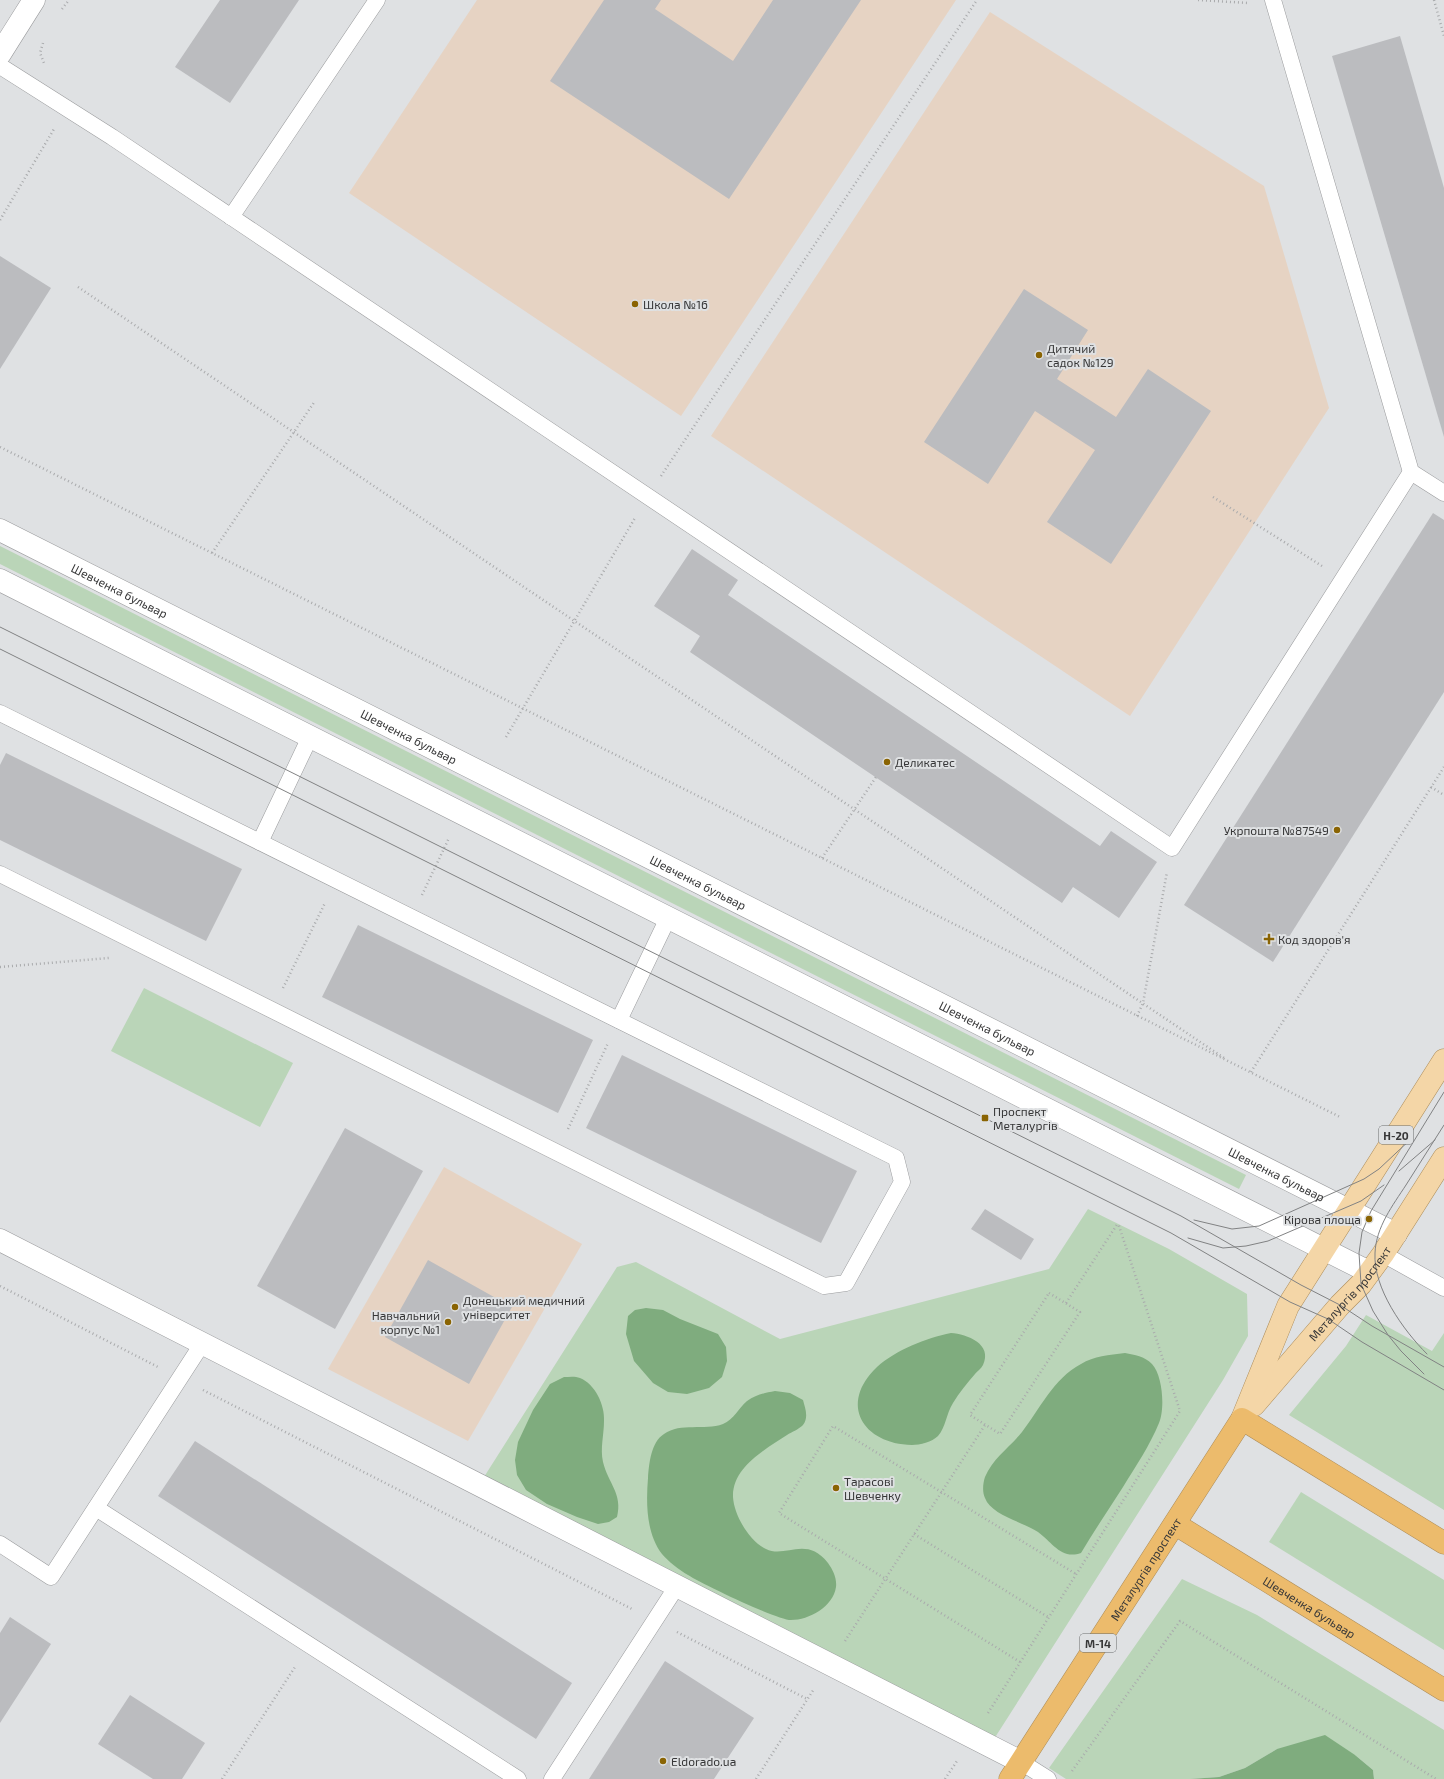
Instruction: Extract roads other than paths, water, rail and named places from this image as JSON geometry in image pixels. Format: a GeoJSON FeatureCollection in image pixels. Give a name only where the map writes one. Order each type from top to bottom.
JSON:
{"type":"FeatureCollection","features":[{"type":"Feature","properties":{"kind":"highway","name":"Металургів проспект"},"geometry":{"type":"LineString","coordinates":[[1015,1770],[1242,1419]]}},
{"type":"Feature","properties":{"kind":"highway"},"geometry":{"type":"LineString","coordinates":[[1242,1419],[1444,1543]]}},
{"type":"Feature","properties":{"kind":"highway","name":"Шевченка бульвар"},"geometry":{"type":"LineString","coordinates":[[1175,1524],[1444,1690]]}},
{"type":"Feature","properties":{"kind":"main road","name":"Металургів проспект"},"geometry":{"type":"LineString","coordinates":[[1242,1419],[1288,1306],[1444,1060]]}},
{"type":"Feature","properties":{"kind":"main road","name":"Металургів проспект"},"geometry":{"type":"LineString","coordinates":[[1242,1419],[1340,1305],[1361,1284],[1383,1254],[1444,1158]]}},
{"type":"Feature","properties":{"kind":"street"},"geometry":{"type":"LineString","coordinates":[[0,54],[34,0]]}},
{"type":"Feature","properties":{"kind":"street","name":"Шевченка бульвар"},"geometry":{"type":"LineString","coordinates":[[0,530],[1396,1234]]}},
{"type":"Feature","properties":{"kind":"street"},"geometry":{"type":"LineString","coordinates":[[0,580],[1369,1272]]}},
{"type":"Feature","properties":{"kind":"street"},"geometry":{"type":"LineString","coordinates":[[0,1240],[973,1737],[1015,1770]]}},
{"type":"Feature","properties":{"kind":"lane"},"geometry":{"type":"LineString","coordinates":[[231,217],[377,0]]}},
{"type":"Feature","properties":{"kind":"lane"},"geometry":{"type":"LineString","coordinates":[[1273,2],[1411,472],[1444,493]]}},
{"type":"Feature","properties":{"kind":"lane"},"geometry":{"type":"LineString","coordinates":[[0,66],[71,110],[1172,848],[1411,472]]}},
{"type":"Feature","properties":{"kind":"lane"},"geometry":{"type":"LineString","coordinates":[[0,713],[896,1158],[902,1182],[846,1283],[824,1286],[0,874]]}},
{"type":"Feature","properties":{"kind":"lane"},"geometry":{"type":"LineString","coordinates":[[260,842],[310,737]]}},
{"type":"Feature","properties":{"kind":"lane"},"geometry":{"type":"LineString","coordinates":[[619,1020],[668,918]]}},
{"type":"Feature","properties":{"kind":"lane"},"geometry":{"type":"LineString","coordinates":[[1383,1254],[1444,1288]]}},
{"type":"Feature","properties":{"kind":"lane"},"geometry":{"type":"LineString","coordinates":[[0,1544],[51,1577],[202,1344]]}},
{"type":"Feature","properties":{"kind":"lane"},"geometry":{"type":"LineString","coordinates":[[96,1508],[518,1779]]}},
{"type":"Feature","properties":{"kind":"lane"},"geometry":{"type":"LineString","coordinates":[[552,1779],[677,1586]]}},
{"type":"Feature","properties":{"kind":"lane"},"geometry":{"type":"LineString","coordinates":[[1015,1770],[1048,1779]]}},
{"type":"Feature","properties":{"kind":"tram line"},"geometry":{"type":"LineString","coordinates":[[0,627],[1181,1216],[1301,1285],[1340,1305],[1372,1326],[1444,1367]]}},
{"type":"Feature","properties":{"kind":"tram line"},"geometry":{"type":"LineString","coordinates":[[0,649],[1171,1233],[1290,1302],[1328,1319],[1362,1342],[1444,1390]]}},
{"type":"Feature","properties":{"kind":"tram line"},"geometry":{"type":"LineString","coordinates":[[1424,1374],[1401,1351],[1388,1335],[1373,1311],[1361,1284],[1359,1253],[1362,1232],[1371,1211],[1444,1092]]}},
{"type":"Feature","properties":{"kind":"tram line"},"geometry":{"type":"LineString","coordinates":[[1427,1354],[1408,1333],[1391,1308],[1379,1280],[1375,1253],[1378,1234],[1386,1217],[1444,1125]]}},
{"type":"Feature","properties":{"kind":"tram line"},"geometry":{"type":"LineString","coordinates":[[1194,1220],[1232,1229],[1259,1226],[1364,1179],[1379,1169],[1412,1138]]}},
{"type":"Feature","properties":{"kind":"tram line"},"geometry":{"type":"LineString","coordinates":[[1399,1171],[1435,1140]]}},
{"type":"Feature","properties":{"kind":"tram line"},"geometry":{"type":"LineString","coordinates":[[1188,1238],[1223,1248],[1246,1246],[1268,1241],[1361,1201],[1384,1185]]}},
{"type":"Feature","properties":{"kind":"place","name":"Школа №16"},"geometry":{"type":"Point","coordinates":[635,304]}},
{"type":"Feature","properties":{"kind":"place","name":"Дитячий садок №129"},"geometry":{"type":"Point","coordinates":[1039,355]}},
{"type":"Feature","properties":{"kind":"place","name":"Деликатес"},"geometry":{"type":"Point","coordinates":[887,762]}},
{"type":"Feature","properties":{"kind":"place","name":"Укрпошта №87549"},"geometry":{"type":"Point","coordinates":[1337,830]}},
{"type":"Feature","properties":{"kind":"place","name":"Код здоров'я"},"geometry":{"type":"Point","coordinates":[1269,939]}},
{"type":"Feature","properties":{"kind":"place","name":"Проспект Металургів"},"geometry":{"type":"Point","coordinates":[985,1118]}},
{"type":"Feature","properties":{"kind":"place","name":"Кірова площа"},"geometry":{"type":"Point","coordinates":[1369,1219]}},
{"type":"Feature","properties":{"kind":"place","name":"Донецький медичний університет"},"geometry":{"type":"Point","coordinates":[455,1307]}},
{"type":"Feature","properties":{"kind":"place","name":"Навчальний корпус №1"},"geometry":{"type":"Point","coordinates":[448,1322]}},
{"type":"Feature","properties":{"kind":"place","name":"Тарасові Шевченку"},"geometry":{"type":"Point","coordinates":[836,1488]}},
{"type":"Feature","properties":{"kind":"place","name":"Eldorado.ua"},"geometry":{"type":"Point","coordinates":[663,1761]}}]}
